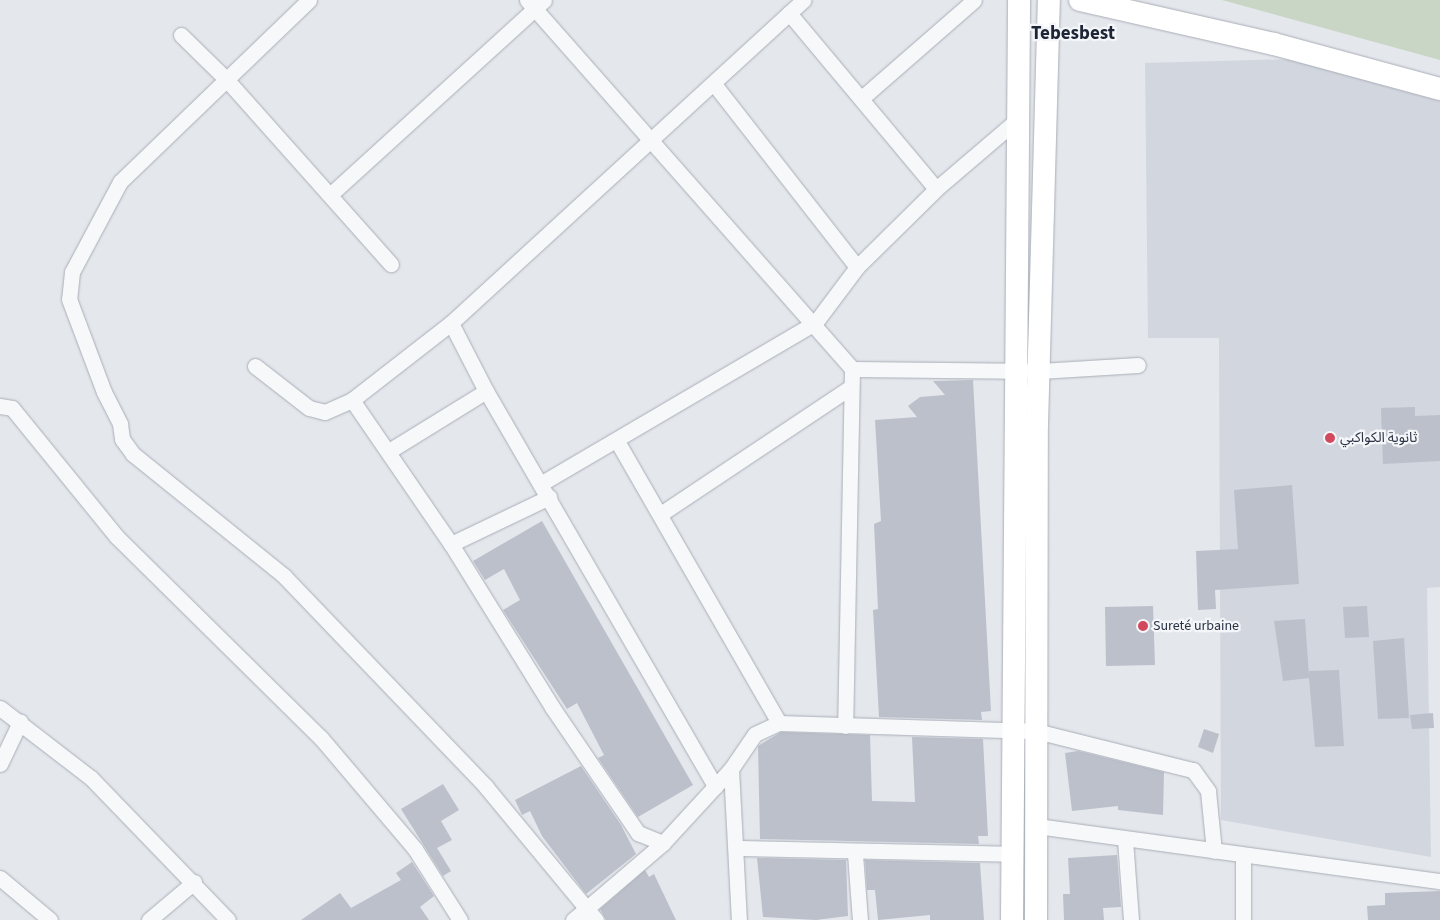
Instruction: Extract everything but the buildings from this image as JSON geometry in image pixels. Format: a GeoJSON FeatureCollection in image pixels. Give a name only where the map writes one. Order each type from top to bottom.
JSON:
{"type":"FeatureCollection","features":[{"type":"Feature","properties":{"kind":"main road"},"geometry":{"type":"LineString","coordinates":[[1012,920],[1019,0]]}},
{"type":"Feature","properties":{"kind":"main road"},"geometry":{"type":"LineString","coordinates":[[1036,920],[1040,371],[1049,0]]}},
{"type":"Feature","properties":{"kind":"main road"},"geometry":{"type":"LineString","coordinates":[[1080,0],[1266,42],[1440,89]]}},
{"type":"Feature","properties":{"kind":"street"},"geometry":{"type":"LineString","coordinates":[[309,0],[226,79],[112,193],[68,284],[69,299],[104,392],[120,424],[122,439],[154,473],[284,576],[486,787],[592,915]]}},
{"type":"Feature","properties":{"kind":"street"},"geometry":{"type":"LineString","coordinates":[[255,366],[309,408],[326,412],[352,400],[451,323],[652,142],[803,0]]}},
{"type":"Feature","properties":{"kind":"street"},"geometry":{"type":"LineString","coordinates":[[862,98],[974,0]]}},
{"type":"Feature","properties":{"kind":"street"},"geometry":{"type":"LineString","coordinates":[[330,194],[535,3],[652,142],[815,323],[852,369],[850,387],[845,726]]}},
{"type":"Feature","properties":{"kind":"street"},"geometry":{"type":"LineString","coordinates":[[789,13],[862,98],[936,189]]}},
{"type":"Feature","properties":{"kind":"street"},"geometry":{"type":"LineString","coordinates":[[181,35],[226,79],[391,264]]}},
{"type":"Feature","properties":{"kind":"street"},"geometry":{"type":"LineString","coordinates":[[714,84],[857,267]]}},
{"type":"Feature","properties":{"kind":"street"},"geometry":{"type":"LineString","coordinates":[[542,483],[617,441],[815,323],[857,267],[936,189],[1019,118]]}},
{"type":"Feature","properties":{"kind":"street"},"geometry":{"type":"LineString","coordinates":[[451,323],[486,391],[542,483],[715,786]]}},
{"type":"Feature","properties":{"kind":"street"},"geometry":{"type":"LineString","coordinates":[[852,369],[1040,371],[1138,365]]}},
{"type":"Feature","properties":{"kind":"street"},"geometry":{"type":"LineString","coordinates":[[662,513],[850,387]]}},
{"type":"Feature","properties":{"kind":"street"},"geometry":{"type":"LineString","coordinates":[[389,451],[486,391]]}},
{"type":"Feature","properties":{"kind":"street"},"geometry":{"type":"LineString","coordinates":[[352,400],[389,451],[451,544],[552,707],[638,833],[663,843]]}},
{"type":"Feature","properties":{"kind":"street"},"geometry":{"type":"LineString","coordinates":[[0,406],[12,408],[116,537],[321,738],[415,849],[460,920]]}},
{"type":"Feature","properties":{"kind":"street"},"geometry":{"type":"LineString","coordinates":[[617,441],[662,513],[779,723]]}},
{"type":"Feature","properties":{"kind":"street"},"geometry":{"type":"LineString","coordinates":[[451,544],[549,497]]}},
{"type":"Feature","properties":{"kind":"street"},"geometry":{"type":"LineString","coordinates":[[1,710],[20,722],[92,778],[194,882],[228,920]]}},
{"type":"Feature","properties":{"kind":"street"},"geometry":{"type":"LineString","coordinates":[[0,764],[20,722]]}},
{"type":"Feature","properties":{"kind":"street"},"geometry":{"type":"LineString","coordinates":[[573,920],[592,915],[663,843],[715,786],[756,734],[779,723],[1036,731],[1193,770],[1208,791],[1214,851]]}},
{"type":"Feature","properties":{"kind":"street"},"geometry":{"type":"LineString","coordinates":[[731,768],[740,920]]}},
{"type":"Feature","properties":{"kind":"street"},"geometry":{"type":"LineString","coordinates":[[1037,826],[1126,840],[1440,881]]}},
{"type":"Feature","properties":{"kind":"street"},"geometry":{"type":"LineString","coordinates":[[1126,840],[1131,920]]}},
{"type":"Feature","properties":{"kind":"street"},"geometry":{"type":"LineString","coordinates":[[736,848],[855,854],[1013,854]]}},
{"type":"Feature","properties":{"kind":"street"},"geometry":{"type":"LineString","coordinates":[[855,854],[860,920]]}},
{"type":"Feature","properties":{"kind":"street"},"geometry":{"type":"LineString","coordinates":[[1243,855],[1243,920]]}},
{"type":"Feature","properties":{"kind":"street"},"geometry":{"type":"LineString","coordinates":[[0,878],[42,918]]}},
{"type":"Feature","properties":{"kind":"street"},"geometry":{"type":"LineString","coordinates":[[149,920],[194,882]]}},
{"type":"Feature","properties":{"kind":"shaded area","name":"ثانوية الكواكبي"},"geometry":{"type":"Polygon","coordinates":[[[1294,59],[1440,101],[1440,587],[1427,588],[1431,857],[1221,820],[1219,338],[1148,338],[1145,63],[1294,59]]]}},
{"type":"Feature","properties":{"kind":"green space"},"geometry":{"type":"Polygon","coordinates":[[[1222,0],[1440,0],[1440,60],[1222,0]]]}},
{"type":"Feature","properties":{"kind":"place","name":"ثانوية الكواكبي"},"geometry":{"type":"Point","coordinates":[1330,438]}},
{"type":"Feature","properties":{"kind":"place","name":"Sureté urbaine"},"geometry":{"type":"Point","coordinates":[1143,626]}},
{"type":"Feature","properties":{"kind":"district","name":"Tebesbest"},"geometry":{"type":"Point","coordinates":[1073,34]}}]}
